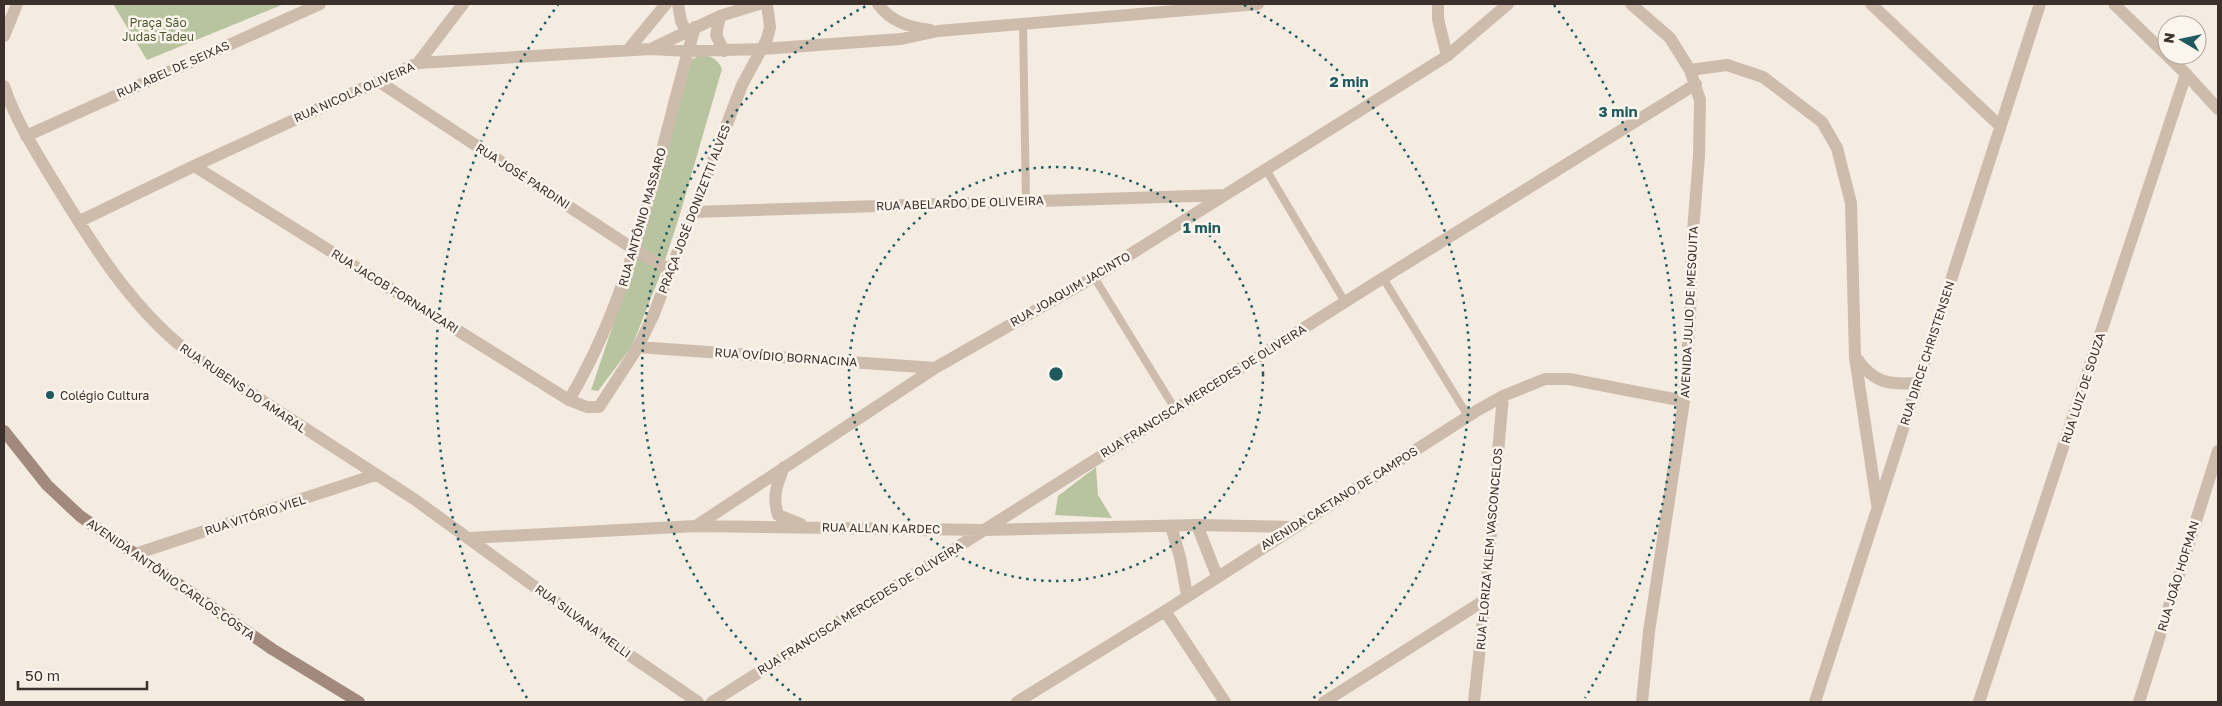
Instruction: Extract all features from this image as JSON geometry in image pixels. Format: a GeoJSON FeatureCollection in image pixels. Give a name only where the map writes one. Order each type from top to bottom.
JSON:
{"type":"FeatureCollection","features":[{"type":"Feature","properties":{"kind":"main road","name":"AVENIDA ANTÔNIO CARLOS COSTA"},"geometry":{"type":"LineString","coordinates":[[4,431],[46,485],[73,510],[272,649],[359,702]]}},
{"type":"Feature","properties":{"kind":"street"},"geometry":{"type":"LineString","coordinates":[[4,36],[17,4]]}},
{"type":"Feature","properties":{"kind":"street","name":"RUA ABEL DE SEIXAS"},"geometry":{"type":"LineString","coordinates":[[26,136],[320,4]]}},
{"type":"Feature","properties":{"kind":"street"},"geometry":{"type":"LineString","coordinates":[[418,63],[463,4]]}},
{"type":"Feature","properties":{"kind":"street"},"geometry":{"type":"LineString","coordinates":[[628,50],[666,4]]}},
{"type":"Feature","properties":{"kind":"street"},"geometry":{"type":"LineString","coordinates":[[678,4],[681,21],[691,29]]}},
{"type":"Feature","properties":{"kind":"street","name":"RUA NICOLA OLIVEIRA"},"geometry":{"type":"LineString","coordinates":[[651,49],[720,16],[759,4]]}},
{"type":"Feature","properties":{"kind":"street","name":"PRAÇA JOSÉ DONIZETTI ALVES"},"geometry":{"type":"LineString","coordinates":[[598,407],[638,347],[653,316],[742,86],[762,49],[770,27],[767,4]]}},
{"type":"Feature","properties":{"kind":"street"},"geometry":{"type":"LineString","coordinates":[[878,4],[901,24],[938,31]]}},
{"type":"Feature","properties":{"kind":"street"},"geometry":{"type":"LineString","coordinates":[[762,49],[901,39],[938,31],[1258,4]]}},
{"type":"Feature","properties":{"kind":"street"},"geometry":{"type":"LineString","coordinates":[[1438,4],[1438,19],[1447,56]]}},
{"type":"Feature","properties":{"kind":"street","name":"RUA JOAQUIM JACINTO"},"geometry":{"type":"LineString","coordinates":[[696,526],[934,368],[1094,276],[1227,195],[1265,168],[1447,56],[1508,4]]}},
{"type":"Feature","properties":{"kind":"street","name":"AVENIDA JULIO DE MESQUITA"},"geometry":{"type":"LineString","coordinates":[[1631,4],[1670,38],[1690,70],[1700,100],[1699,156],[1692,243],[1690,317],[1684,401],[1649,632],[1642,702]]}},
{"type":"Feature","properties":{"kind":"street"},"geometry":{"type":"LineString","coordinates":[[1871,4],[2000,126]]}},
{"type":"Feature","properties":{"kind":"street","name":"RUA DIRCE CHRISTENSEN"},"geometry":{"type":"LineString","coordinates":[[1815,702],[2040,4]]}},
{"type":"Feature","properties":{"kind":"street"},"geometry":{"type":"LineString","coordinates":[[2114,4],[2186,74],[2218,109]]}},
{"type":"Feature","properties":{"kind":"street"},"geometry":{"type":"LineString","coordinates":[[720,16],[716,35],[724,51]]}},
{"type":"Feature","properties":{"kind":"street","name":"RUA ANTÔNIO MASSARO"},"geometry":{"type":"LineString","coordinates":[[570,400],[601,341],[635,250],[688,51],[691,29]]}},
{"type":"Feature","properties":{"kind":"street","name":"RUA NICOLA OLIVEIRA"},"geometry":{"type":"LineString","coordinates":[[80,222],[194,166],[418,63],[651,49],[724,51],[762,49]]}},
{"type":"Feature","properties":{"kind":"street"},"geometry":{"type":"LineString","coordinates":[[1690,70],[1727,65],[1763,77],[1822,122],[1833,141],[1843,168],[1851,203],[1856,357],[1877,506]]}},
{"type":"Feature","properties":{"kind":"street","name":"RUA LUIZ DE SOUZA"},"geometry":{"type":"LineString","coordinates":[[1979,702],[2186,74]]}},
{"type":"Feature","properties":{"kind":"street","name":"RUA JOSÉ PARDINI"},"geometry":{"type":"LineString","coordinates":[[378,81],[635,250],[670,270]]}},
{"type":"Feature","properties":{"kind":"street","name":"RUA FRANCISCA MERCEDES DE OLIVEIRA"},"geometry":{"type":"LineString","coordinates":[[712,702],[1383,278],[1696,84]]}},
{"type":"Feature","properties":{"kind":"street","name":"RUA RUBENS DO AMARAL"},"geometry":{"type":"LineString","coordinates":[[4,86],[26,136],[80,222],[117,275],[169,338],[194,357],[414,499],[469,538]]}},
{"type":"Feature","properties":{"kind":"street","name":"RUA JACOB FORNANZARI"},"geometry":{"type":"LineString","coordinates":[[194,166],[570,400],[587,407],[598,407]]}},
{"type":"Feature","properties":{"kind":"street","name":"RUA ABELARDO DE OLIVEIRA"},"geometry":{"type":"LineString","coordinates":[[693,212],[1227,195]]}},
{"type":"Feature","properties":{"kind":"street","name":"RUA OVÍDIO BORNACINA"},"geometry":{"type":"LineString","coordinates":[[638,347],[934,368]]}},
{"type":"Feature","properties":{"kind":"street"},"geometry":{"type":"LineString","coordinates":[[1856,357],[1866,371],[1881,381],[1898,385],[1917,383]]}},
{"type":"Feature","properties":{"kind":"street","name":"AVENIDA CAETANO DE CAMPOS"},"geometry":{"type":"LineString","coordinates":[[1017,702],[1165,611],[1468,416],[1503,396],[1545,379],[1569,379],[1684,401]]}},
{"type":"Feature","properties":{"kind":"street","name":"RUA FLORIZA KLEM VASCONCELOS"},"geometry":{"type":"LineString","coordinates":[[1474,702],[1503,396]]}},
{"type":"Feature","properties":{"kind":"street","name":"RUA JOÃO HOFMAN"},"geometry":{"type":"LineString","coordinates":[[2139,702],[2218,451]]}},
{"type":"Feature","properties":{"kind":"street"},"geometry":{"type":"LineString","coordinates":[[784,467],[775,487],[774,504],[778,515],[810,527]]}},
{"type":"Feature","properties":{"kind":"street","name":"RUA VITÓRIO VIEL"},"geometry":{"type":"LineString","coordinates":[[135,554],[375,475]]}},
{"type":"Feature","properties":{"kind":"street"},"geometry":{"type":"LineString","coordinates":[[1197,525],[1217,576]]}},
{"type":"Feature","properties":{"kind":"street","name":"RUA ALLAN KARDEC"},"geometry":{"type":"LineString","coordinates":[[469,538],[696,526],[983,530],[1197,525],[1293,528]]}},
{"type":"Feature","properties":{"kind":"street"},"geometry":{"type":"LineString","coordinates":[[1170,526],[1180,557],[1188,595]]}},
{"type":"Feature","properties":{"kind":"street","name":"RUA SILVANA MELLI"},"geometry":{"type":"LineString","coordinates":[[469,538],[622,650],[698,702]]}},
{"type":"Feature","properties":{"kind":"street"},"geometry":{"type":"LineString","coordinates":[[1324,702],[1485,600]]}},
{"type":"Feature","properties":{"kind":"street"},"geometry":{"type":"LineString","coordinates":[[1165,611],[1225,702]]}},
{"type":"Feature","properties":{"kind":"lane"},"geometry":{"type":"LineString","coordinates":[[1023,24],[1026,201]]}},
{"type":"Feature","properties":{"kind":"lane"},"geometry":{"type":"LineString","coordinates":[[1265,168],[1345,302]]}},
{"type":"Feature","properties":{"kind":"lane"},"geometry":{"type":"LineString","coordinates":[[1094,276],[1175,409]]}},
{"type":"Feature","properties":{"kind":"lane"},"geometry":{"type":"LineString","coordinates":[[1383,278],[1468,416]]}},
{"type":"Feature","properties":{"kind":"green space","name":"Praça São Judas Tadeu"},"geometry":{"type":"Polygon","coordinates":[[[113,4],[284,4],[147,60],[113,4]]]}},
{"type":"Feature","properties":{"kind":"green space"},"geometry":{"type":"Polygon","coordinates":[[[698,56],[713,58],[722,69],[680,214],[662,270],[632,346],[598,391],[591,390],[635,260],[690,61],[698,56]]]}},
{"type":"Feature","properties":{"kind":"green space"},"geometry":{"type":"Polygon","coordinates":[[[1096,467],[1098,495],[1112,518],[1055,515],[1058,496],[1096,467]]]}},
{"type":"Feature","properties":{"kind":"place","name":"Colégio Cultura"},"geometry":{"type":"Point","coordinates":[50,395]}}]}
